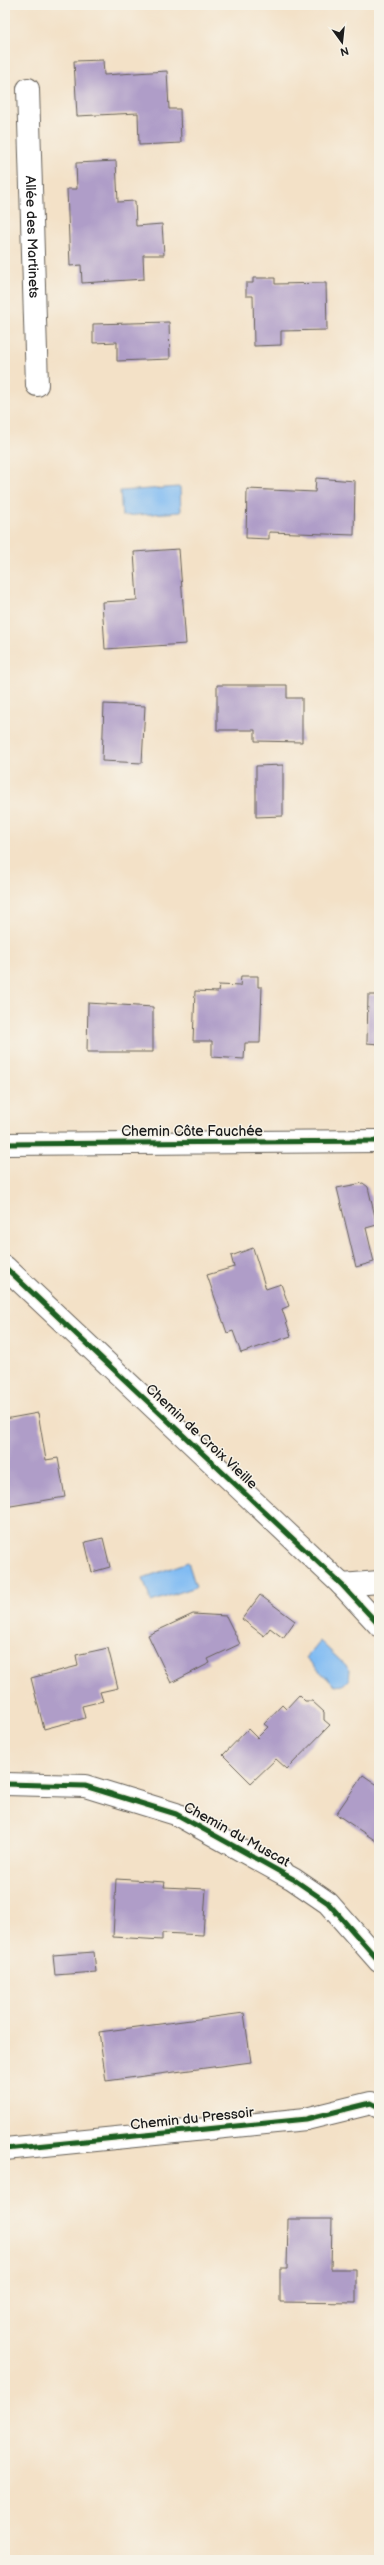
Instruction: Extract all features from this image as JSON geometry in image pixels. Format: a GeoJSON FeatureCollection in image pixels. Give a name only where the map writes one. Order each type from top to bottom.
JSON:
{"type":"FeatureCollection","features":[{"type":"Feature","properties":{"kind":"street","name":"Allée des Martinets"},"geometry":{"type":"LineString","coordinates":[[28,89],[37,385]]}},
{"type":"Feature","properties":{"kind":"street","name":"Chemin Côte Fauchée"},"geometry":{"type":"LineString","coordinates":[[5,1144],[379,1141]]}},
{"type":"Feature","properties":{"kind":"street","name":"Chemin de Croix Vieille"},"geometry":{"type":"LineString","coordinates":[[5,1266],[342,1585],[379,1625]]}},
{"type":"Feature","properties":{"kind":"street"},"geometry":{"type":"LineString","coordinates":[[342,1585],[379,1582]]}},
{"type":"Feature","properties":{"kind":"street","name":"Chemin du Muscat"},"geometry":{"type":"LineString","coordinates":[[5,1784],[85,1786],[176,1814],[293,1879],[328,1903],[379,1961]]}},
{"type":"Feature","properties":{"kind":"street","name":"Chemin du Pressoir"},"geometry":{"type":"LineString","coordinates":[[5,2149],[306,2119],[376,2100]]}},
{"type":"Feature","properties":{"kind":"water"},"geometry":{"type":"Polygon","coordinates":[[[180,487],[181,512],[122,516],[120,491],[180,487]]]}},
{"type":"Feature","properties":{"kind":"water"},"geometry":{"type":"Polygon","coordinates":[[[188,1562],[196,1587],[151,1602],[143,1578],[188,1562]]]}},
{"type":"Feature","properties":{"kind":"water"},"geometry":{"type":"Polygon","coordinates":[[[320,1641],[350,1670],[349,1679],[343,1685],[335,1686],[306,1658],[320,1641]]]}},
{"type":"Feature","properties":{"kind":"building"},"geometry":{"type":"Polygon","coordinates":[[[103,60],[104,75],[167,71],[169,109],[180,109],[181,143],[139,145],[138,113],[77,116],[74,61],[103,60]]]}},
{"type":"Feature","properties":{"kind":"building"},"geometry":{"type":"Polygon","coordinates":[[[116,161],[118,202],[135,201],[136,226],[162,224],[164,255],[143,255],[144,279],[82,283],[81,265],[70,266],[67,189],[77,189],[76,163],[116,161]]]}},
{"type":"Feature","properties":{"kind":"building"},"geometry":{"type":"Polygon","coordinates":[[[253,278],[275,278],[275,284],[326,283],[327,330],[281,331],[281,345],[254,346],[253,296],[246,296],[246,283],[253,283],[253,278]]]}},
{"type":"Feature","properties":{"kind":"building"},"geometry":{"type":"Polygon","coordinates":[[[169,322],[170,359],[117,361],[117,342],[93,343],[93,324],[169,322]]]}},
{"type":"Feature","properties":{"kind":"building"},"geometry":{"type":"Polygon","coordinates":[[[316,478],[355,481],[354,535],[269,532],[269,539],[246,538],[247,489],[315,492],[316,478]]]}},
{"type":"Feature","properties":{"kind":"building"},"geometry":{"type":"Polygon","coordinates":[[[179,549],[186,644],[105,649],[102,602],[137,600],[134,552],[179,549]]]}},
{"type":"Feature","properties":{"kind":"building"},"geometry":{"type":"Polygon","coordinates":[[[217,685],[287,685],[287,698],[302,698],[302,742],[255,741],[255,730],[217,730],[217,685]]]}},
{"type":"Feature","properties":{"kind":"building"},"geometry":{"type":"Polygon","coordinates":[[[104,704],[145,706],[142,763],[102,761],[104,704]]]}},
{"type":"Feature","properties":{"kind":"building"},"geometry":{"type":"Polygon","coordinates":[[[283,765],[283,816],[256,817],[256,766],[283,765]]]}},
{"type":"Feature","properties":{"kind":"building"},"geometry":{"type":"Polygon","coordinates":[[[241,976],[258,976],[258,987],[262,987],[260,1043],[245,1043],[244,1059],[212,1057],[212,1041],[193,1041],[195,991],[218,992],[219,985],[240,986],[241,976]]]}},
{"type":"Feature","properties":{"kind":"building"},"geometry":{"type":"Polygon","coordinates":[[[368,995],[379,995],[379,1044],[367,1043],[368,995]]]}},
{"type":"Feature","properties":{"kind":"building"},"geometry":{"type":"Polygon","coordinates":[[[88,1003],[153,1007],[153,1052],[87,1052],[88,1003]]]}},
{"type":"Feature","properties":{"kind":"building"},"geometry":{"type":"Polygon","coordinates":[[[363,1183],[368,1187],[377,1225],[366,1228],[374,1262],[356,1267],[337,1188],[363,1183]]]}},
{"type":"Feature","properties":{"kind":"building"},"geometry":{"type":"Polygon","coordinates":[[[253,1248],[266,1289],[281,1284],[289,1306],[282,1309],[291,1336],[241,1353],[233,1331],[227,1333],[207,1275],[234,1267],[231,1256],[253,1248]]]}},
{"type":"Feature","properties":{"kind":"building"},"geometry":{"type":"Polygon","coordinates":[[[38,1413],[46,1460],[58,1458],[65,1497],[5,1507],[5,1419],[38,1413]]]}},
{"type":"Feature","properties":{"kind":"building"},"geometry":{"type":"Polygon","coordinates":[[[103,1538],[110,1567],[92,1572],[85,1542],[103,1538]]]}},
{"type":"Feature","properties":{"kind":"building"},"geometry":{"type":"Polygon","coordinates":[[[260,1595],[295,1621],[283,1638],[270,1628],[264,1636],[242,1619],[260,1595]]]}},
{"type":"Feature","properties":{"kind":"building"},"geometry":{"type":"Polygon","coordinates":[[[193,1614],[226,1616],[240,1644],[208,1659],[210,1663],[171,1683],[148,1635],[193,1614]]]}},
{"type":"Feature","properties":{"kind":"building"},"geometry":{"type":"Polygon","coordinates":[[[108,1648],[118,1688],[100,1692],[103,1701],[82,1706],[85,1718],[44,1729],[31,1678],[78,1666],[76,1655],[108,1648]]]}},
{"type":"Feature","properties":{"kind":"building"},"geometry":{"type":"Polygon","coordinates":[[[299,1695],[305,1701],[312,1701],[324,1712],[324,1720],[330,1725],[287,1769],[276,1759],[251,1783],[223,1755],[248,1729],[257,1738],[268,1727],[264,1724],[282,1705],[286,1709],[299,1695]]]}},
{"type":"Feature","properties":{"kind":"building"},"geometry":{"type":"Polygon","coordinates":[[[363,1775],[379,1786],[379,1843],[336,1814],[363,1775]]]}},
{"type":"Feature","properties":{"kind":"building"},"geometry":{"type":"Polygon","coordinates":[[[116,1879],[165,1882],[164,1887],[206,1889],[203,1935],[162,1933],[162,1940],[113,1937],[116,1879]]]}},
{"type":"Feature","properties":{"kind":"building"},"geometry":{"type":"Polygon","coordinates":[[[94,1952],[96,1972],[55,1975],[53,1955],[94,1952]]]}},
{"type":"Feature","properties":{"kind":"building"},"geometry":{"type":"Polygon","coordinates":[[[244,2013],[251,2062],[106,2081],[99,2032],[244,2013]]]}},
{"type":"Feature","properties":{"kind":"building"},"geometry":{"type":"Polygon","coordinates":[[[288,2219],[332,2219],[331,2269],[356,2269],[356,2303],[280,2302],[280,2269],[287,2269],[288,2219]]]}},
{"type":"Feature","properties":{"kind":"cycle path"},"geometry":{"type":"LineString","coordinates":[[5,1144],[379,1141]]}},
{"type":"Feature","properties":{"kind":"cycle path"},"geometry":{"type":"LineString","coordinates":[[5,1267],[342,1585],[379,1625]]}},
{"type":"Feature","properties":{"kind":"cycle path"},"geometry":{"type":"LineString","coordinates":[[5,1784],[85,1786],[176,1814],[293,1879],[328,1903],[379,1961]]}},
{"type":"Feature","properties":{"kind":"cycle path"},"geometry":{"type":"LineString","coordinates":[[5,2149],[306,2119],[371,2103],[379,2107]]}}]}
